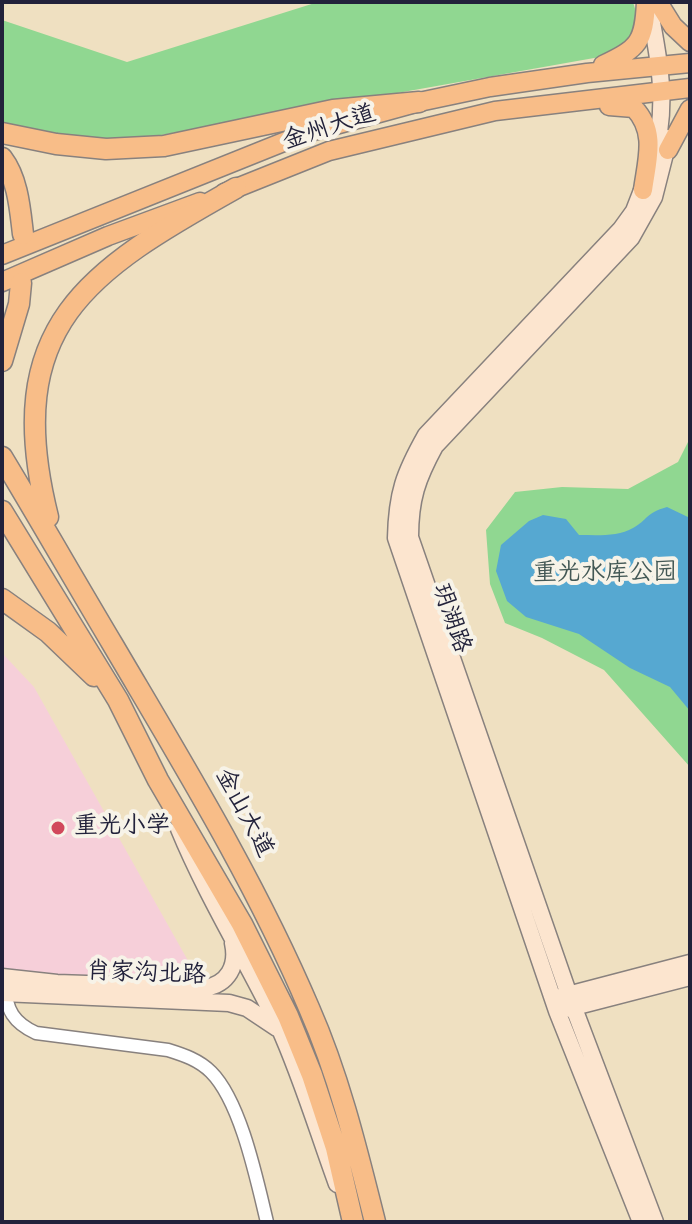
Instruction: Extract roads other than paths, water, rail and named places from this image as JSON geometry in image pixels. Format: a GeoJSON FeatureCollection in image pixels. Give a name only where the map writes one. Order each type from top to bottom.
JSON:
{"type":"FeatureCollection","features":[{"type":"Feature","properties":{"kind":"highway"},"geometry":{"type":"LineString","coordinates":[[2,133],[56,144],[106,149],[164,146],[333,110],[419,102]]}},
{"type":"Feature","properties":{"kind":"highway"},"geometry":{"type":"LineString","coordinates":[[2,158],[9,167],[23,234]]}},
{"type":"Feature","properties":{"kind":"highway"},"geometry":{"type":"LineString","coordinates":[[63,559],[30,463],[26,431],[27,389],[34,363],[52,323],[66,303],[97,273],[140,242],[236,188]]}},
{"type":"Feature","properties":{"kind":"highway"},"geometry":{"type":"LineString","coordinates":[[2,361],[19,304],[11,282]]}},
{"type":"Feature","properties":{"kind":"highway","name":"金山大道"},"geometry":{"type":"LineString","coordinates":[[2,457],[185,764],[265,913],[310,1009],[332,1069],[356,1143],[375,1222]]}},
{"type":"Feature","properties":{"kind":"highway"},"geometry":{"type":"LineString","coordinates":[[2,511],[118,700],[158,780],[242,924],[288,1016],[336,1148],[352,1222]]}},
{"type":"Feature","properties":{"kind":"highway"},"geometry":{"type":"LineString","coordinates":[[2,599],[48,632],[118,700]]}},
{"type":"Feature","properties":{"kind":"main road"},"geometry":{"type":"LineString","coordinates":[[647,2],[676,89]]}},
{"type":"Feature","properties":{"kind":"main road"},"geometry":{"type":"LineString","coordinates":[[587,73],[638,45],[645,31],[647,2]]}},
{"type":"Feature","properties":{"kind":"main road"},"geometry":{"type":"LineString","coordinates":[[658,2],[666,64]]}},
{"type":"Feature","properties":{"kind":"main road"},"geometry":{"type":"LineString","coordinates":[[658,2],[673,26],[690,42]]}},
{"type":"Feature","properties":{"kind":"main road","name":"金州大道"},"geometry":{"type":"LineString","coordinates":[[2,255],[306,133],[419,102],[490,87],[690,63]]}},
{"type":"Feature","properties":{"kind":"main road"},"geometry":{"type":"LineString","coordinates":[[495,111],[588,88],[640,82],[644,74],[638,67]]}},
{"type":"Feature","properties":{"kind":"main road","name":"金州大道"},"geometry":{"type":"LineString","coordinates":[[11,282],[108,236],[329,151],[495,111],[676,89]]}},
{"type":"Feature","properties":{"kind":"main road","name":"玥湖路"},"geometry":{"type":"LineString","coordinates":[[655,1222],[572,1001],[410,537],[410,507],[419,475],[435,446],[631,238],[654,197],[668,150],[676,89]]}},
{"type":"Feature","properties":{"kind":"main road","name":"玥湖路"},"geometry":{"type":"LineString","coordinates":[[641,1222],[554,1005],[396,538],[397,504],[406,470],[426,435],[621,229],[634,211],[676,89]]}},
{"type":"Feature","properties":{"kind":"main road"},"geometry":{"type":"LineString","coordinates":[[562,104],[634,108],[642,116],[650,139],[643,190]]}},
{"type":"Feature","properties":{"kind":"main road"},"geometry":{"type":"LineString","coordinates":[[668,150],[690,109]]}},
{"type":"Feature","properties":{"kind":"main road"},"geometry":{"type":"LineString","coordinates":[[158,780],[194,866],[230,929],[280,1030],[352,1222]]}},
{"type":"Feature","properties":{"kind":"main road","name":"肖家沟北路"},"geometry":{"type":"LineString","coordinates":[[4,985],[217,986],[231,971],[234,961],[230,929]]}},
{"type":"Feature","properties":{"kind":"main road"},"geometry":{"type":"LineString","coordinates":[[572,1001],[690,963]]}},
{"type":"Feature","properties":{"kind":"main road"},"geometry":{"type":"LineString","coordinates":[[554,1005],[690,977]]}},
{"type":"Feature","properties":{"kind":"main road","name":"肖家沟北路"},"geometry":{"type":"LineString","coordinates":[[4,985],[229,1003],[262,1016],[280,1030]]}},
{"type":"Feature","properties":{"kind":"street"},"geometry":{"type":"LineString","coordinates":[[4,985],[12,1017],[36,1033],[168,1050],[185,1055],[213,1073],[229,1099],[251,1159],[267,1222]]}},
{"type":"Feature","properties":{"kind":"water","name":"重光水库公园"},"geometry":{"type":"Polygon","coordinates":[[[667,507],[690,518],[690,711],[670,687],[630,668],[579,634],[526,617],[507,601],[496,571],[501,545],[529,521],[543,515],[566,519],[579,535],[607,535],[627,531],[667,507]]]}},
{"type":"Feature","properties":{"kind":"place","name":"重光小学"},"geometry":{"type":"Point","coordinates":[58,828]}}]}
